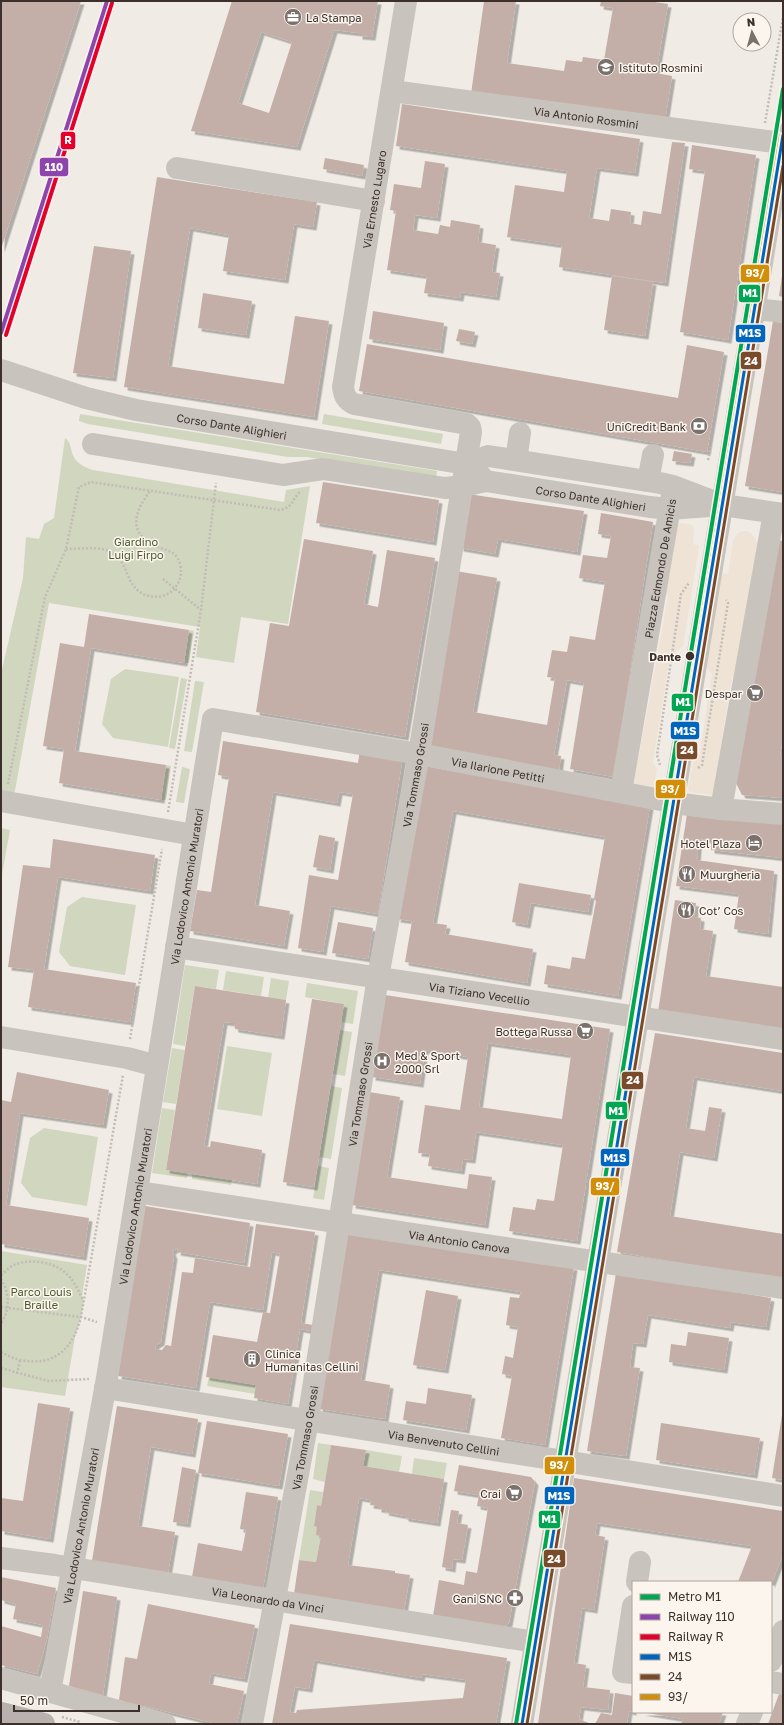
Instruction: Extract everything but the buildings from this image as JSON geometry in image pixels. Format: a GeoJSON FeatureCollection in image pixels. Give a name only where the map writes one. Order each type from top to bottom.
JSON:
{"type":"FeatureCollection","features":[{"type":"Feature","properties":{"kind":"main road"},"geometry":{"type":"LineString","coordinates":[[1,1713],[44,1724]]}},
{"type":"Feature","properties":{"kind":"street","name":"Via Ernesto Lugaro"},"geometry":{"type":"LineString","coordinates":[[406,1],[343,387],[346,398],[354,404],[467,424],[470,427],[471,432],[466,464]]}},
{"type":"Feature","properties":{"kind":"street","name":"Via Antonio Rosmini"},"geometry":{"type":"LineString","coordinates":[[392,91],[782,139]]}},
{"type":"Feature","properties":{"kind":"street"},"geometry":{"type":"LineString","coordinates":[[522,1724],[755,309],[776,218],[782,139]]}},
{"type":"Feature","properties":{"kind":"street"},"geometry":{"type":"LineString","coordinates":[[177,168],[374,201]]}},
{"type":"Feature","properties":{"kind":"street"},"geometry":{"type":"LineString","coordinates":[[755,309],[783,312]]}},
{"type":"Feature","properties":{"kind":"street","name":"Corso Dante Alighieri"},"geometry":{"type":"LineString","coordinates":[[1,370],[86,398],[136,410],[466,464],[488,456],[648,481],[673,486],[723,505]]}},
{"type":"Feature","properties":{"kind":"street"},"geometry":{"type":"LineString","coordinates":[[516,460],[520,433]]}},
{"type":"Feature","properties":{"kind":"street"},"geometry":{"type":"LineString","coordinates":[[93,444],[284,475],[323,469],[440,487],[463,486],[486,481]]}},
{"type":"Feature","properties":{"kind":"street"},"geometry":{"type":"LineString","coordinates":[[648,481],[653,455]]}},
{"type":"Feature","properties":{"kind":"street"},"geometry":{"type":"LineString","coordinates":[[466,464],[486,481]]}},
{"type":"Feature","properties":{"kind":"street","name":"Via Tommaso Grossi"},"geometry":{"type":"LineString","coordinates":[[252,1724],[308,1420],[378,977],[419,754],[466,464]]}},
{"type":"Feature","properties":{"kind":"street","name":"Corso Dante Alighieri"},"geometry":{"type":"LineString","coordinates":[[486,481],[650,507],[669,509],[723,505],[778,513]]}},
{"type":"Feature","properties":{"kind":"street","name":"Piazza Edmondo De Amicis"},"geometry":{"type":"LineString","coordinates":[[621,792],[673,486]]}},
{"type":"Feature","properties":{"kind":"street"},"geometry":{"type":"LineString","coordinates":[[721,809],[778,513]]}},
{"type":"Feature","properties":{"kind":"street","name":"Via Ilarione Petitti"},"geometry":{"type":"LineString","coordinates":[[214,719],[419,754],[673,802],[721,809],[783,814]]}},
{"type":"Feature","properties":{"kind":"street","name":"Via Lodovico Antonio Muratori"},"geometry":{"type":"LineString","coordinates":[[50,1692],[106,1383],[194,834],[214,719]]}},
{"type":"Feature","properties":{"kind":"street"},"geometry":{"type":"LineString","coordinates":[[3,801],[194,834]]}},
{"type":"Feature","properties":{"kind":"street","name":"Via Tiziano Vecellio"},"geometry":{"type":"LineString","coordinates":[[176,947],[783,1039]]}},
{"type":"Feature","properties":{"kind":"street"},"geometry":{"type":"LineString","coordinates":[[1,1037],[126,1058],[157,1066]]}},
{"type":"Feature","properties":{"kind":"street","name":"Via Antonio Canova"},"geometry":{"type":"LineString","coordinates":[[137,1192],[340,1222],[597,1263],[783,1288]]}},
{"type":"Feature","properties":{"kind":"street","name":"Via Benvenuto Cellini"},"geometry":{"type":"LineString","coordinates":[[106,1383],[308,1420],[783,1496]]}},
{"type":"Feature","properties":{"kind":"street","name":"Via Leonardo da Vinci"},"geometry":{"type":"LineString","coordinates":[[1,1558],[535,1642]]}},
{"type":"Feature","properties":{"kind":"street"},"geometry":{"type":"LineString","coordinates":[[632,1613],[623,1672],[632,1673]]}},
{"type":"Feature","properties":{"kind":"street"},"geometry":{"type":"LineString","coordinates":[[772,1658],[783,1631]]}},
{"type":"Feature","properties":{"kind":"street"},"geometry":{"type":"LineString","coordinates":[[1,1678],[165,1724]]}},
{"type":"Feature","properties":{"kind":"street"},"geometry":{"type":"LineString","coordinates":[[772,1682],[783,1684]]}},
{"type":"Feature","properties":{"kind":"street"},"geometry":{"type":"LineString","coordinates":[[747,1724],[752,1713]]}},
{"type":"Feature","properties":{"kind":"path"},"geometry":{"type":"LineString","coordinates":[[1,1352],[20,1360],[38,1361],[54,1358],[68,1348],[77,1333],[81,1317],[165,830],[201,610],[219,465]]}},
{"type":"Feature","properties":{"kind":"path"},"geometry":{"type":"LineString","coordinates":[[3,801],[45,597],[66,549],[79,487],[91,482],[280,510],[286,509],[292,504],[301,490]]}},
{"type":"Feature","properties":{"kind":"path"},"geometry":{"type":"LineString","coordinates":[[66,549],[102,549],[115,554],[123,565],[131,582],[140,592],[150,597],[162,597],[174,589],[179,583],[181,571],[178,558],[169,551],[153,544],[141,536],[136,526],[136,514],[142,502],[151,491]]}},
{"type":"Feature","properties":{"kind":"path"},"geometry":{"type":"LineString","coordinates":[[163,579],[201,610]]}},
{"type":"Feature","properties":{"kind":"path"},"geometry":{"type":"LineString","coordinates":[[1,1275],[13,1265],[28,1262],[45,1263],[62,1270],[75,1284],[84,1301]]}},
{"type":"Feature","properties":{"kind":"path"},"geometry":{"type":"LineString","coordinates":[[1,1279],[8,1297],[8,1309],[1,1323]]}},
{"type":"Feature","properties":{"kind":"path"},"geometry":{"type":"LineString","coordinates":[[1,1307],[81,1317],[115,1328]]}},
{"type":"Feature","properties":{"kind":"path"},"geometry":{"type":"LineString","coordinates":[[17,1374],[20,1360]]}},
{"type":"Feature","properties":{"kind":"path"},"geometry":{"type":"LineString","coordinates":[[1,1368],[17,1374],[48,1381],[106,1383]]}},
{"type":"Feature","properties":{"kind":"green space"},"geometry":{"type":"Polygon","coordinates":[[[80,414],[437,471],[436,478],[307,457],[288,457],[88,424],[79,421],[80,414]]]}},
{"type":"Feature","properties":{"kind":"green space"},"geometry":{"type":"Polygon","coordinates":[[[324,414],[443,434],[441,444],[322,424],[324,414]]]}},
{"type":"Feature","properties":{"kind":"green space","name":"Giardino Luigi Firpo"},"geometry":{"type":"Polygon","coordinates":[[[65,438],[70,445],[74,458],[84,466],[93,470],[284,502],[286,490],[310,486],[288,624],[241,617],[234,663],[196,657],[200,627],[49,603],[14,796],[1,794],[1,674],[23,578],[26,537],[39,539],[44,524],[54,518],[65,438]]]}},
{"type":"Feature","properties":{"kind":"green space"},"geometry":{"type":"Polygon","coordinates":[[[189,630],[194,631],[189,663],[184,663],[189,630]]]}},
{"type":"Feature","properties":{"kind":"green space"},"geometry":{"type":"Polygon","coordinates":[[[125,669],[179,677],[168,747],[113,738],[102,724],[111,679],[125,669]]]}},
{"type":"Feature","properties":{"kind":"green space"},"geometry":{"type":"Polygon","coordinates":[[[181,678],[187,679],[175,749],[169,748],[181,678]]]}},
{"type":"Feature","properties":{"kind":"green space"},"geometry":{"type":"Polygon","coordinates":[[[195,681],[204,682],[192,752],[184,751],[195,681]]]}},
{"type":"Feature","properties":{"kind":"green space"},"geometry":{"type":"Polygon","coordinates":[[[166,765],[171,766],[166,800],[161,800],[166,765]]]}},
{"type":"Feature","properties":{"kind":"green space"},"geometry":{"type":"Polygon","coordinates":[[[182,767],[190,769],[184,803],[176,802],[182,767]]]}},
{"type":"Feature","properties":{"kind":"green space"},"geometry":{"type":"Polygon","coordinates":[[[1,828],[10,830],[1,880],[1,828]]]}},
{"type":"Feature","properties":{"kind":"green space"},"geometry":{"type":"Polygon","coordinates":[[[82,897],[136,905],[125,975],[70,966],[59,952],[67,907],[82,897]]]}},
{"type":"Feature","properties":{"kind":"green space"},"geometry":{"type":"Polygon","coordinates":[[[185,965],[219,970],[216,989],[195,986],[185,1046],[173,1044],[185,965]]]}},
{"type":"Feature","properties":{"kind":"green space"},"geometry":{"type":"Polygon","coordinates":[[[226,971],[264,977],[261,996],[223,990],[226,971]]]}},
{"type":"Feature","properties":{"kind":"green space"},"geometry":{"type":"Polygon","coordinates":[[[271,978],[289,981],[286,1000],[268,998],[271,978]]]}},
{"type":"Feature","properties":{"kind":"green space"},"geometry":{"type":"Polygon","coordinates":[[[307,983],[358,991],[353,1024],[341,1022],[344,1004],[305,997],[307,983]]]}},
{"type":"Feature","properties":{"kind":"green space"},"geometry":{"type":"Polygon","coordinates":[[[340,1030],[352,1032],[345,1076],[333,1074],[340,1030]]]}},
{"type":"Feature","properties":{"kind":"green space"},"geometry":{"type":"Polygon","coordinates":[[[227,1046],[272,1053],[262,1116],[217,1109],[227,1046]]]}},
{"type":"Feature","properties":{"kind":"green space"},"geometry":{"type":"Polygon","coordinates":[[[172,1048],[185,1050],[176,1104],[163,1102],[172,1048]]]}},
{"type":"Feature","properties":{"kind":"green space"},"geometry":{"type":"Polygon","coordinates":[[[331,1086],[342,1088],[331,1159],[319,1157],[331,1086]]]}},
{"type":"Feature","properties":{"kind":"green space"},"geometry":{"type":"Polygon","coordinates":[[[162,1108],[175,1110],[166,1170],[188,1173],[187,1178],[152,1173],[162,1108]]]}},
{"type":"Feature","properties":{"kind":"green space"},"geometry":{"type":"Polygon","coordinates":[[[44,1128],[98,1137],[87,1206],[32,1197],[21,1183],[30,1138],[44,1128]]]}},
{"type":"Feature","properties":{"kind":"green space"},"geometry":{"type":"Polygon","coordinates":[[[318,1166],[329,1168],[324,1200],[313,1198],[318,1166]]]}},
{"type":"Feature","properties":{"kind":"green space"},"geometry":{"type":"Polygon","coordinates":[[[192,1174],[232,1180],[231,1185],[192,1179],[192,1174]]]}},
{"type":"Feature","properties":{"kind":"green space","name":"Parco Louis Braille"},"geometry":{"type":"Polygon","coordinates":[[[1,1251],[87,1265],[82,1296],[84,1301],[75,1337],[65,1396],[1,1387],[1,1251]]]}},
{"type":"Feature","properties":{"kind":"green space"},"geometry":{"type":"Polygon","coordinates":[[[209,1377],[256,1385],[255,1394],[207,1386],[209,1377]]]}},
{"type":"Feature","properties":{"kind":"green space"},"geometry":{"type":"Polygon","coordinates":[[[318,1443],[331,1445],[325,1482],[313,1479],[318,1443]]]}},
{"type":"Feature","properties":{"kind":"green space"},"geometry":{"type":"Polygon","coordinates":[[[366,1450],[402,1456],[399,1472],[363,1466],[366,1450]]]}},
{"type":"Feature","properties":{"kind":"green space"},"geometry":{"type":"Polygon","coordinates":[[[414,1458],[447,1463],[444,1479],[412,1474],[414,1458]]]}},
{"type":"Feature","properties":{"kind":"green space"},"geometry":{"type":"Polygon","coordinates":[[[310,1490],[323,1492],[321,1506],[317,1505],[314,1526],[317,1527],[321,1536],[316,1562],[299,1560],[310,1490]]]}},
{"type":"Feature","properties":{"kind":"shaded area"},"geometry":{"type":"Polygon","coordinates":[[[681,523],[692,525],[694,530],[693,544],[699,546],[683,646],[676,651],[675,656],[670,656],[653,762],[657,770],[653,788],[631,784],[631,767],[638,761],[668,597],[662,588],[677,524],[681,523]]]}},
{"type":"Feature","properties":{"kind":"shaded area"},"geometry":{"type":"Polygon","coordinates":[[[742,531],[747,531],[755,537],[758,546],[738,671],[732,677],[715,780],[718,796],[690,792],[688,790],[694,758],[700,753],[712,674],[705,665],[719,573],[728,574],[733,541],[737,534],[742,531]]]}},
{"type":"Feature","properties":{"kind":"metro line","name":"M1"},"geometry":{"type":"LineString","coordinates":[[516,1724],[783,89]]}},
{"type":"Feature","properties":{"kind":"rail line","name":"110"},"geometry":{"type":"LineString","coordinates":[[1,333],[107,1]]}},
{"type":"Feature","properties":{"kind":"rail line","name":"R"},"geometry":{"type":"LineString","coordinates":[[6,335],[112,3]]}},
{"type":"Feature","properties":{"kind":"transit line","name":"93/"},"geometry":{"type":"LineString","coordinates":[[517,1723],[778,134]]}},
{"type":"Feature","properties":{"kind":"transit line","name":"M1S"},"geometry":{"type":"LineString","coordinates":[[522,1724],[783,135]]}},
{"type":"Feature","properties":{"kind":"transit line","name":"24"},"geometry":{"type":"LineString","coordinates":[[527,1724],[783,166]]}},
{"type":"Feature","properties":{"kind":"place","name":"La Stampa"},"geometry":{"type":"Point","coordinates":[293,17]}},
{"type":"Feature","properties":{"kind":"place","name":"Istituto Rosmini"},"geometry":{"type":"Point","coordinates":[606,67]}},
{"type":"Feature","properties":{"kind":"place","name":"UniCredit Bank"},"geometry":{"type":"Point","coordinates":[699,426]}},
{"type":"Feature","properties":{"kind":"place","name":"Dante"},"geometry":{"type":"Point","coordinates":[690,656]}},
{"type":"Feature","properties":{"kind":"place","name":"Despar"},"geometry":{"type":"Point","coordinates":[755,693]}},
{"type":"Feature","properties":{"kind":"place","name":"Hotel Plaza"},"geometry":{"type":"Point","coordinates":[754,843]}},
{"type":"Feature","properties":{"kind":"place","name":"Muurgheria"},"geometry":{"type":"Point","coordinates":[687,874]}},
{"type":"Feature","properties":{"kind":"place","name":"Cot’ Cos"},"geometry":{"type":"Point","coordinates":[686,910]}},
{"type":"Feature","properties":{"kind":"place","name":"Bottega Russa"},"geometry":{"type":"Point","coordinates":[585,1031]}},
{"type":"Feature","properties":{"kind":"place","name":"Med & Sport 2000 Srl"},"geometry":{"type":"Point","coordinates":[382,1061]}},
{"type":"Feature","properties":{"kind":"place","name":"Clinica Humanitas Cellini"},"geometry":{"type":"Point","coordinates":[252,1359]}},
{"type":"Feature","properties":{"kind":"place","name":"Crai"},"geometry":{"type":"Point","coordinates":[514,1493]}},
{"type":"Feature","properties":{"kind":"place","name":"Gani SNC"},"geometry":{"type":"Point","coordinates":[515,1598]}}]}
